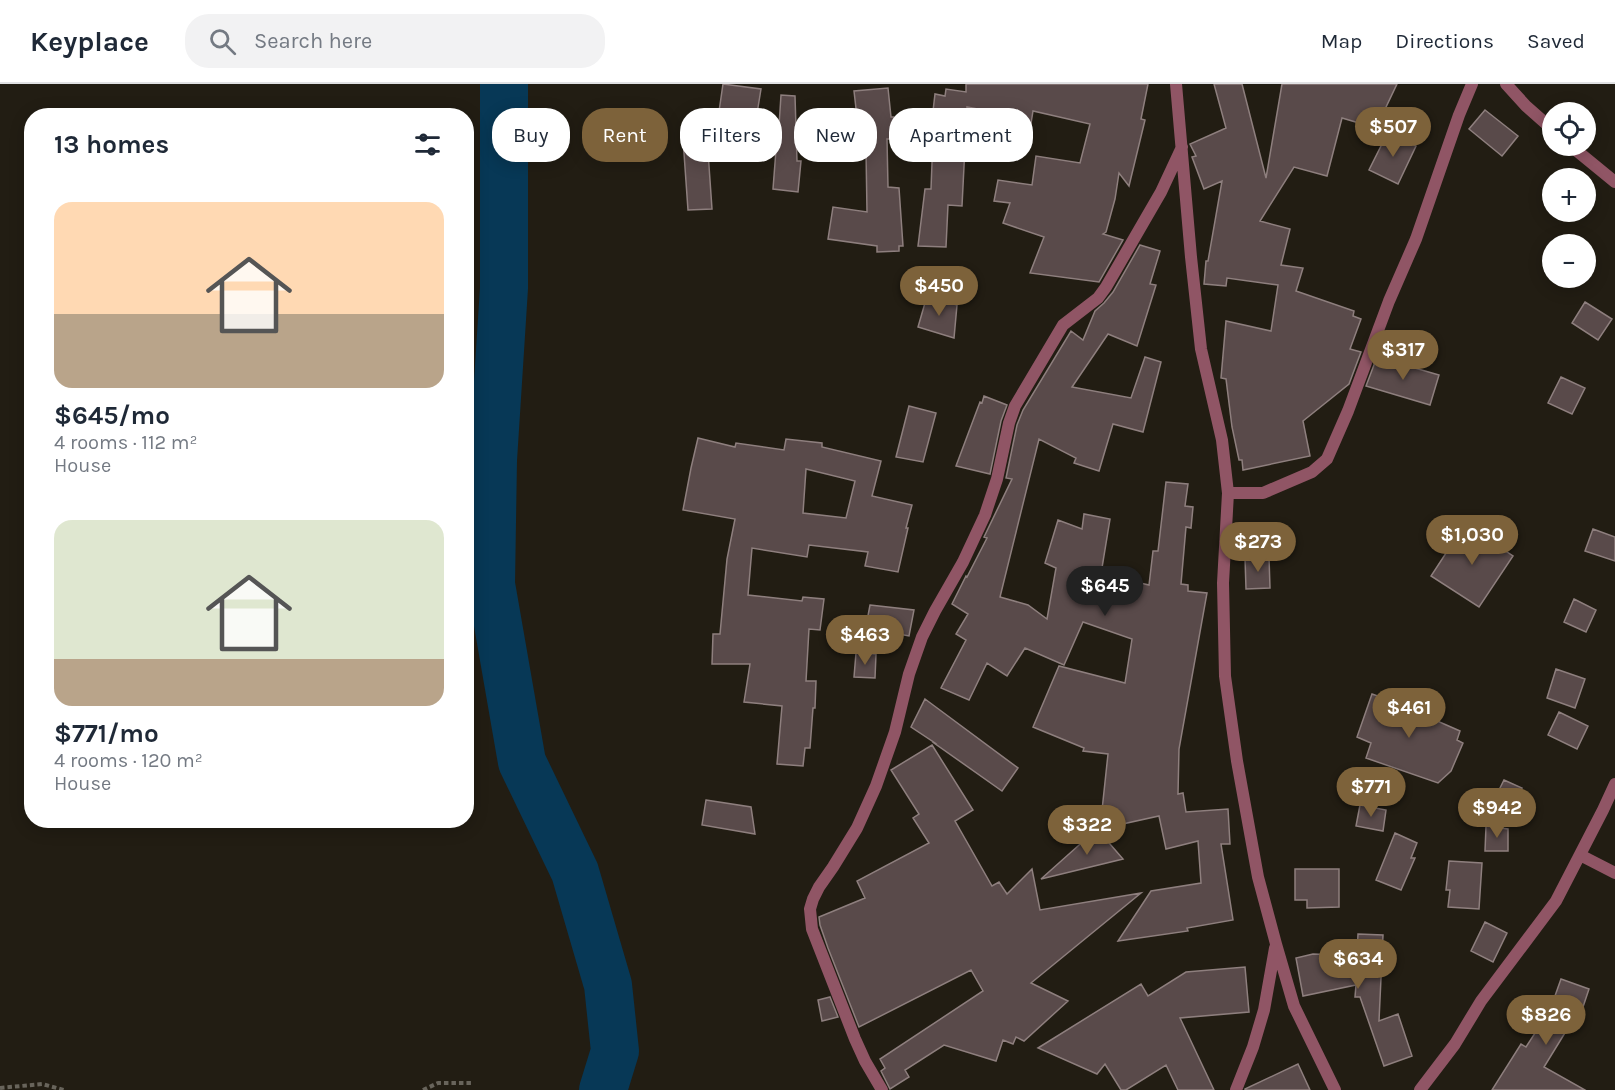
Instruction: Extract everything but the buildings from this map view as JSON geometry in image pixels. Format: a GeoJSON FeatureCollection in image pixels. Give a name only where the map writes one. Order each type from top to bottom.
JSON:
{"type":"FeatureCollection","features":[{"type":"Feature","properties":{"kind":"street"},"geometry":{"type":"LineString","coordinates":[[1176,84],[1201,349],[1222,440],[1228,493],[1223,583],[1225,676],[1247,820],[1258,877],[1294,1006],[1335,1090]]}},
{"type":"Feature","properties":{"kind":"street"},"geometry":{"type":"LineString","coordinates":[[1228,493],[1263,493],[1312,472],[1327,459],[1416,239],[1472,84]]}},
{"type":"Feature","properties":{"kind":"street"},"geometry":{"type":"LineString","coordinates":[[1506,84],[1542,120]]}},
{"type":"Feature","properties":{"kind":"street"},"geometry":{"type":"LineString","coordinates":[[882,1090],[855,1039],[812,928],[810,909],[819,887],[857,828],[876,786],[895,732],[909,674],[922,637],[963,562],[985,515],[998,479],[1009,423],[1015,406],[1063,325],[1098,298],[1107,287],[1161,192],[1182,147]]}},
{"type":"Feature","properties":{"kind":"street"},"geometry":{"type":"LineString","coordinates":[[1583,156],[1615,182]]}},
{"type":"Feature","properties":{"kind":"street"},"geometry":{"type":"LineString","coordinates":[[1420,1090],[1455,1044],[1481,1001],[1556,901],[1615,784]]}},
{"type":"Feature","properties":{"kind":"street"},"geometry":{"type":"LineString","coordinates":[[1580,855],[1615,873]]}},
{"type":"Feature","properties":{"kind":"street"},"geometry":{"type":"LineString","coordinates":[[1236,1090],[1253,1047],[1264,1010],[1276,944]]}},
{"type":"Feature","properties":{"kind":"path"},"geometry":{"type":"LineString","coordinates":[[423,1090],[438,1083],[472,1083]]}},
{"type":"Feature","properties":{"kind":"path"},"geometry":{"type":"LineString","coordinates":[[0,1088],[42,1084],[64,1090]]}},
{"type":"Feature","properties":{"kind":"waterway"},"geometry":{"type":"LineString","coordinates":[[504,84],[504,288],[493,460],[491,584],[522,762],[575,872],[608,985],[615,1051],[603,1090]]}}]}
